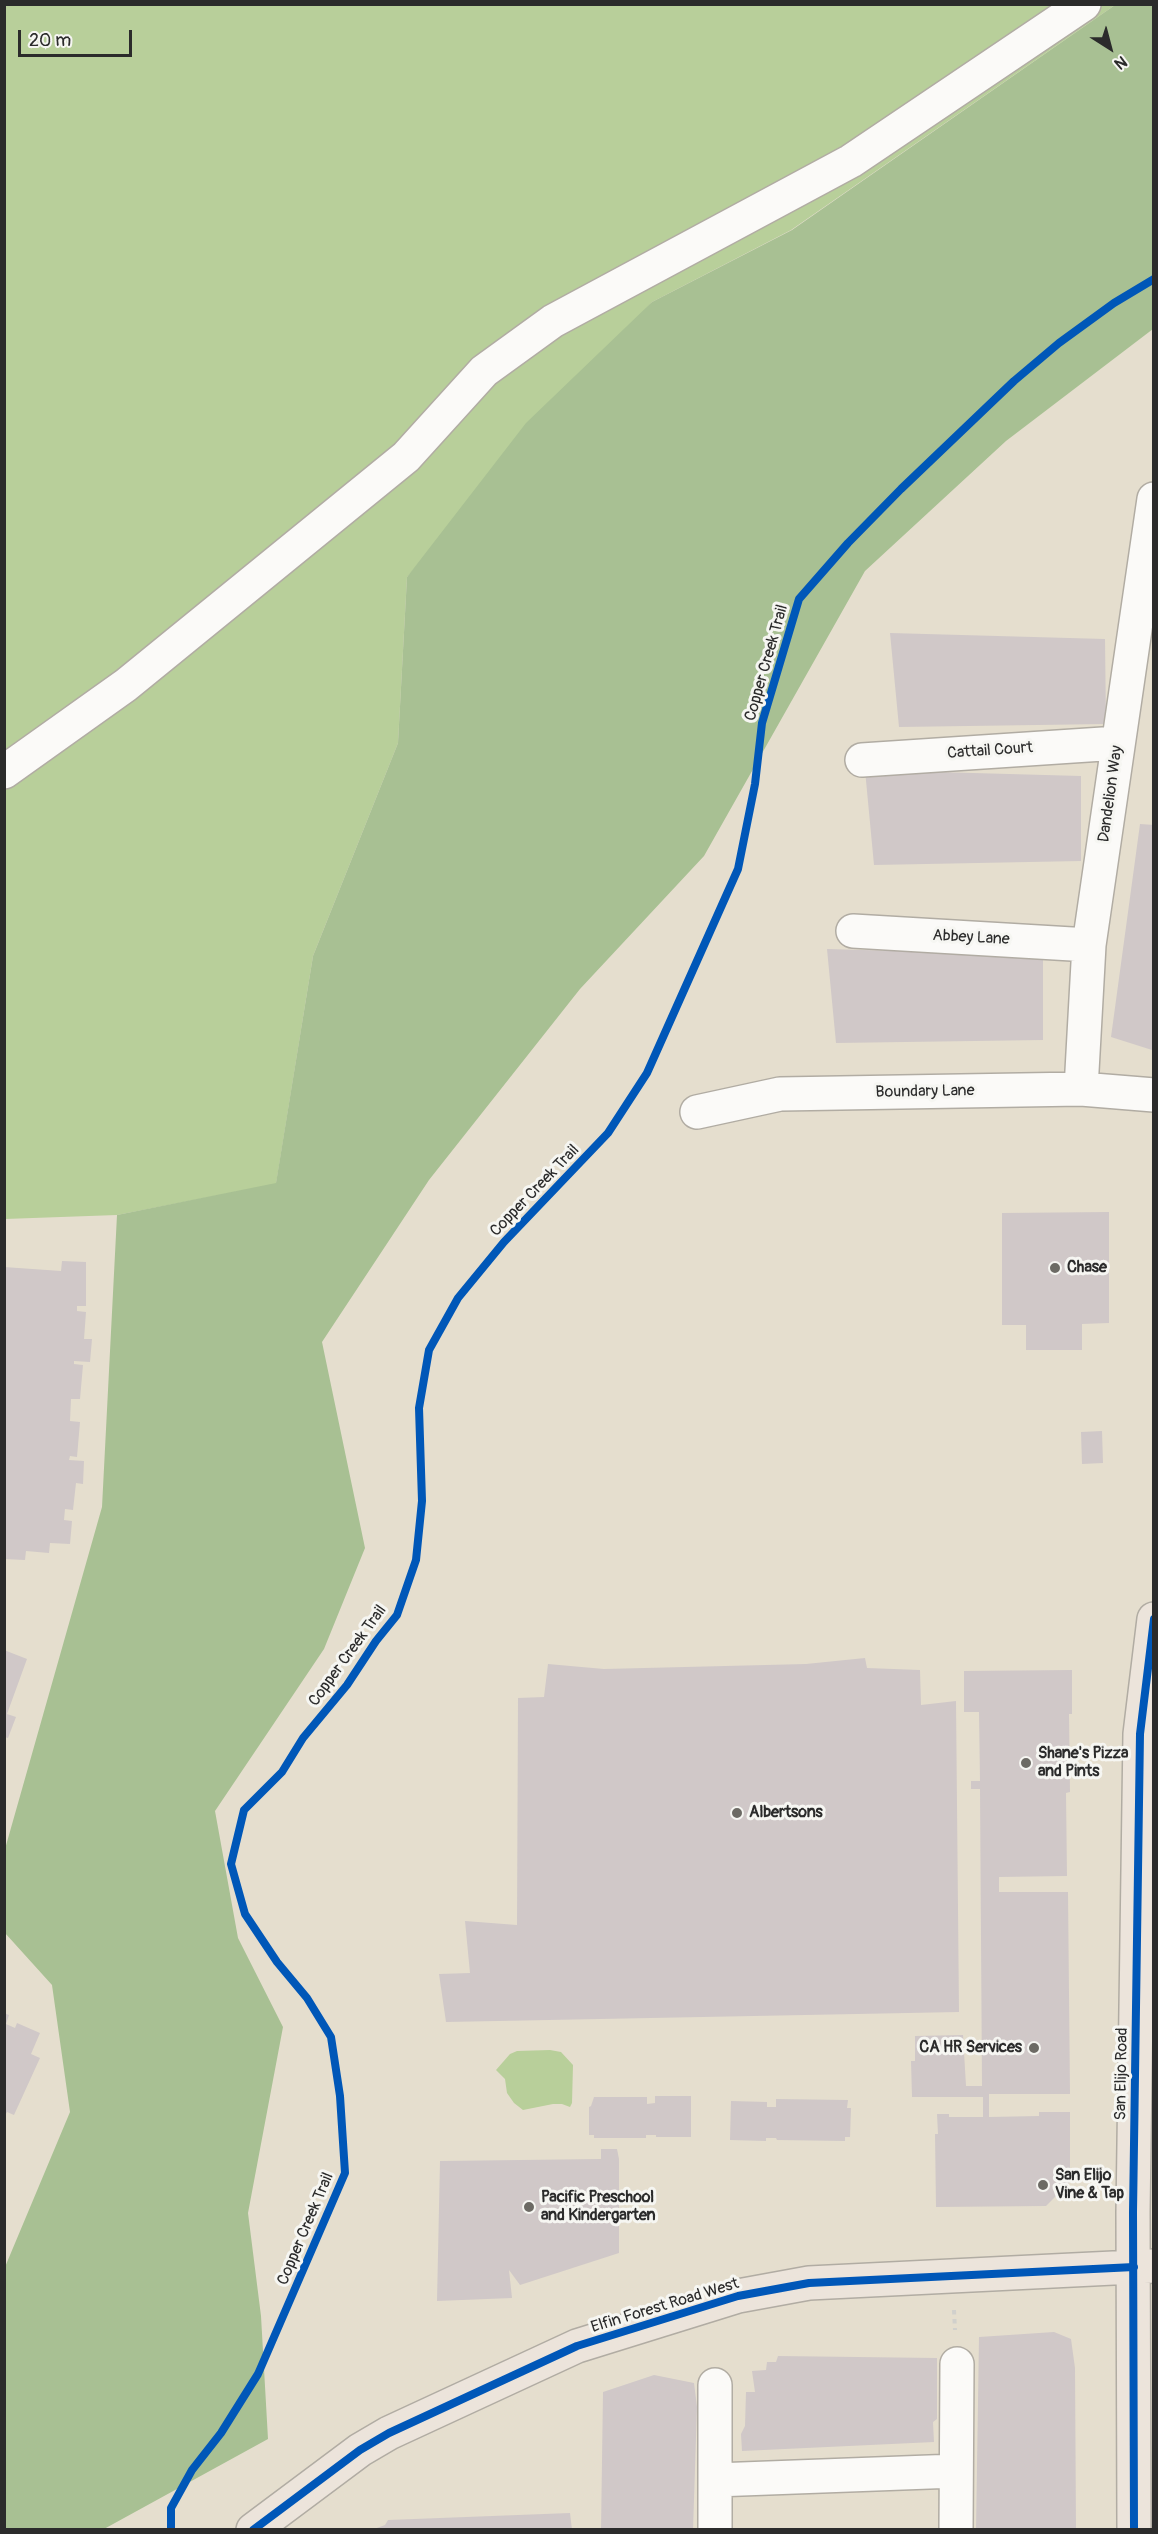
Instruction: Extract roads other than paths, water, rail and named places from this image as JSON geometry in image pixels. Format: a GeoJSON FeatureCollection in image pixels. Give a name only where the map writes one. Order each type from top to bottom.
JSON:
{"type":"FeatureCollection","features":[{"type":"Feature","properties":{"kind":"main road","name":"San Elijo Road"},"geometry":{"type":"LineString","coordinates":[[1134,2529],[1144,2266],[1140,1734],[1153,1623]]}},
{"type":"Feature","properties":{"kind":"main road","name":"Elfin Forest Road West"},"geometry":{"type":"LineString","coordinates":[[262,2527],[360,2450],[389,2433],[577,2346],[738,2296],[809,2283],[1144,2266]]}},
{"type":"Feature","properties":{"kind":"street"},"geometry":{"type":"LineString","coordinates":[[4,772],[126,685],[406,458],[484,371],[552,321],[851,161],[1084,4]]}},
{"type":"Feature","properties":{"kind":"street","name":"Dandelion Way"},"geometry":{"type":"LineString","coordinates":[[1081,1089],[1089,945],[1154,499]]}},
{"type":"Feature","properties":{"kind":"street","name":"Cattail Court"},"geometry":{"type":"LineString","coordinates":[[862,760],[1118,743]]}},
{"type":"Feature","properties":{"kind":"street","name":"Abbey Lane"},"geometry":{"type":"LineString","coordinates":[[853,931],[1089,945]]}},
{"type":"Feature","properties":{"kind":"street","name":"Boundary Lane"},"geometry":{"type":"LineString","coordinates":[[698,1112],[780,1094],[1081,1089],[1154,1095]]}},
{"type":"Feature","properties":{"kind":"street"},"geometry":{"type":"LineString","coordinates":[[956,2529],[957,2364]]}},
{"type":"Feature","properties":{"kind":"street"},"geometry":{"type":"LineString","coordinates":[[715,2385],[715,2529]]}},
{"type":"Feature","properties":{"kind":"street"},"geometry":{"type":"LineString","coordinates":[[715,2480],[956,2471]]}},
{"type":"Feature","properties":{"kind":"place","name":"Chase"},"geometry":{"type":"Point","coordinates":[1055,1268]}},
{"type":"Feature","properties":{"kind":"place","name":"Shane's Pizza and Pints"},"geometry":{"type":"Point","coordinates":[1026,1763]}},
{"type":"Feature","properties":{"kind":"place","name":"Albertsons"},"geometry":{"type":"Point","coordinates":[737,1813]}},
{"type":"Feature","properties":{"kind":"place","name":"CA HR Services"},"geometry":{"type":"Point","coordinates":[1034,2048]}},
{"type":"Feature","properties":{"kind":"place","name":"San Elijo Vine & Tap"},"geometry":{"type":"Point","coordinates":[1043,2185]}},
{"type":"Feature","properties":{"kind":"place","name":"Pacific Preschool and Kindergarten"},"geometry":{"type":"Point","coordinates":[529,2207]}}]}
